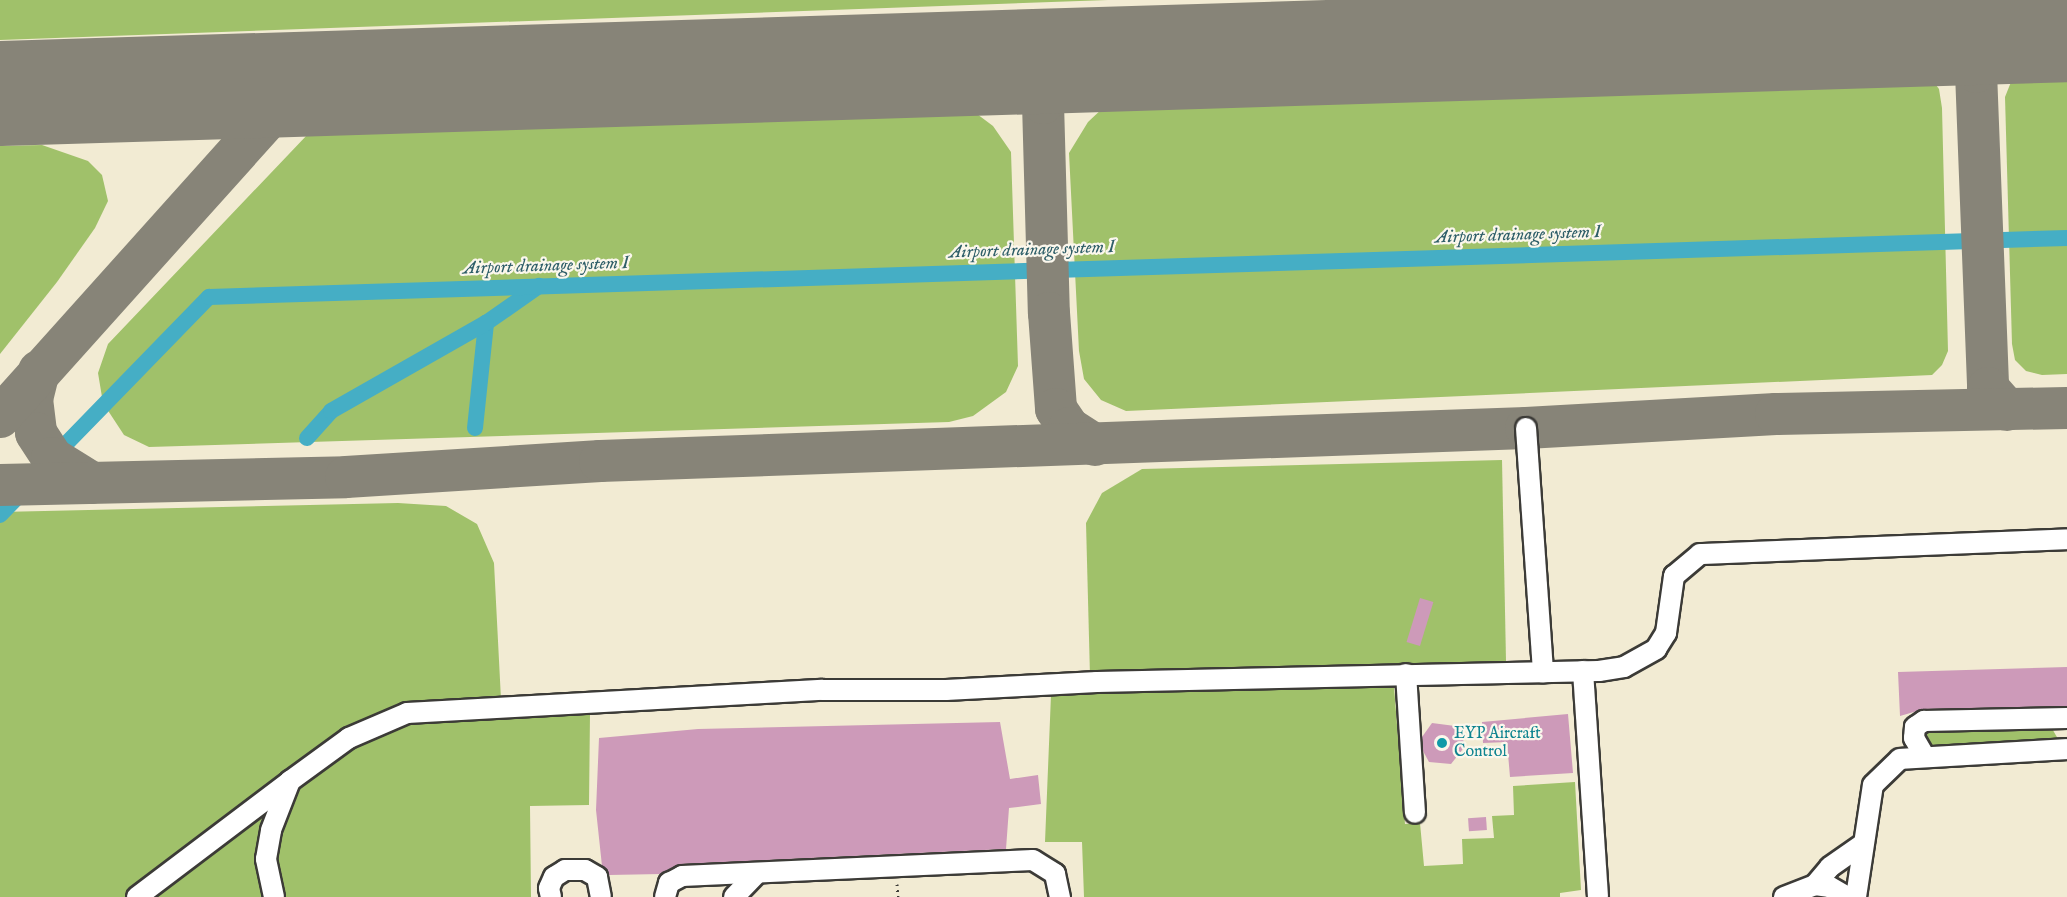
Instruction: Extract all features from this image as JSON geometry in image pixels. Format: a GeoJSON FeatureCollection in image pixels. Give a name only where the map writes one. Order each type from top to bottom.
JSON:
{"type":"FeatureCollection","features":[{"type":"Feature","properties":{"kind":"street"},"geometry":{"type":"LineString","coordinates":[[1526,428],[1543,672]]}},
{"type":"Feature","properties":{"kind":"street"},"geometry":{"type":"LineString","coordinates":[[137,897],[290,781],[359,733],[407,713],[822,690],[946,690],[1097,682],[1583,671],[1624,667],[1656,649],[1666,633],[1674,576],[1700,554],[2067,539]]}},
{"type":"Feature","properties":{"kind":"street"},"geometry":{"type":"LineString","coordinates":[[1583,671],[1598,897]]}},
{"type":"Feature","properties":{"kind":"street"},"geometry":{"type":"LineString","coordinates":[[1406,674],[1415,813]]}},
{"type":"Feature","properties":{"kind":"street"},"geometry":{"type":"LineString","coordinates":[[1925,757],[1915,746],[1914,738],[1915,727],[1924,721],[2067,718]]}},
{"type":"Feature","properties":{"kind":"street"},"geometry":{"type":"LineString","coordinates":[[1856,897],[1862,845],[1873,785],[1900,759],[2067,749]]}},
{"type":"Feature","properties":{"kind":"street"},"geometry":{"type":"LineString","coordinates":[[274,897],[266,858],[271,830],[290,781]]}},
{"type":"Feature","properties":{"kind":"street"},"geometry":{"type":"LineString","coordinates":[[1815,885],[1830,867],[1862,845]]}},
{"type":"Feature","properties":{"kind":"street"},"geometry":{"type":"LineString","coordinates":[[665,897],[669,884],[682,876],[1033,860],[1055,874],[1060,897]]}},
{"type":"Feature","properties":{"kind":"street"},"geometry":{"type":"LineString","coordinates":[[551,897],[549,888],[554,877],[565,870],[585,870],[597,877],[601,897]]}},
{"type":"Feature","properties":{"kind":"street"},"geometry":{"type":"LineString","coordinates":[[734,897],[756,874]]}},
{"type":"Feature","properties":{"kind":"street"},"geometry":{"type":"LineString","coordinates":[[1784,897],[1800,887],[1815,885],[1830,887],[1847,897]]}},
{"type":"Feature","properties":{"kind":"green space"},"geometry":{"type":"Polygon","coordinates":[[[0,0],[1108,0],[0,40],[0,0]]]}},
{"type":"Feature","properties":{"kind":"green space"},"geometry":{"type":"Polygon","coordinates":[[[2067,65],[2067,374],[2042,375],[2026,371],[2015,360],[2012,344],[2005,97],[2013,77],[2029,66],[2067,65]]]}},
{"type":"Feature","properties":{"kind":"green space"},"geometry":{"type":"Polygon","coordinates":[[[1915,70],[1930,77],[1939,89],[1942,108],[1948,351],[1942,365],[1932,375],[1126,411],[1101,400],[1084,379],[1079,351],[1069,153],[1088,122],[1104,107],[1131,94],[1639,83],[1915,70]]]}},
{"type":"Feature","properties":{"kind":"green space"},"geometry":{"type":"Polygon","coordinates":[[[965,105],[993,126],[1011,152],[1018,366],[1006,392],[973,416],[949,422],[149,447],[124,435],[103,403],[98,373],[108,344],[308,134],[323,130],[470,128],[965,105]]]}},
{"type":"Feature","properties":{"kind":"green space"},"geometry":{"type":"Polygon","coordinates":[[[42,145],[88,161],[102,175],[108,201],[95,228],[57,282],[0,354],[0,146],[42,145]]]}},
{"type":"Feature","properties":{"kind":"green space"},"geometry":{"type":"Polygon","coordinates":[[[1502,460],[1506,661],[1090,676],[1086,523],[1102,493],[1142,469],[1502,460]]]}},
{"type":"Feature","properties":{"kind":"green space"},"geometry":{"type":"Polygon","coordinates":[[[398,503],[446,506],[477,524],[494,563],[502,719],[590,714],[589,805],[530,806],[531,897],[0,897],[0,512],[398,503]]]}},
{"type":"Feature","properties":{"kind":"green space"},"geometry":{"type":"Polygon","coordinates":[[[1394,687],[1405,824],[1420,823],[1424,866],[1463,864],[1462,839],[1494,838],[1492,816],[1514,815],[1513,786],[1575,782],[1581,890],[1560,893],[1560,897],[1084,897],[1082,842],[1045,842],[1051,695],[1394,687]]]}},
{"type":"Feature","properties":{"kind":"green space"},"geometry":{"type":"Polygon","coordinates":[[[2050,725],[2058,739],[2046,749],[1931,751],[1925,742],[1925,734],[1932,729],[2050,725]]]}},
{"type":"Feature","properties":{"kind":"building"},"geometry":{"type":"Polygon","coordinates":[[[1420,598],[1433,602],[1420,646],[1407,642],[1420,598]]]}},
{"type":"Feature","properties":{"kind":"building"},"geometry":{"type":"Polygon","coordinates":[[[2067,667],[2067,706],[1924,709],[1900,716],[1898,672],[2067,667]]]}},
{"type":"Feature","properties":{"kind":"building"},"geometry":{"type":"Polygon","coordinates":[[[1568,714],[1573,773],[1510,777],[1507,742],[1483,743],[1482,722],[1568,714]]]}},
{"type":"Feature","properties":{"kind":"building"},"geometry":{"type":"Polygon","coordinates":[[[1000,722],[1010,779],[1038,775],[1041,804],[1009,808],[1006,849],[681,864],[661,874],[609,875],[602,866],[596,810],[599,738],[698,729],[1000,722]]]}},
{"type":"Feature","properties":{"kind":"building","name":"EYP Aircraft Control"},"geometry":{"type":"Polygon","coordinates":[[[1432,723],[1455,726],[1466,745],[1451,764],[1429,762],[1423,751],[1422,737],[1432,723]]]}},
{"type":"Feature","properties":{"kind":"building"},"geometry":{"type":"Polygon","coordinates":[[[1486,817],[1487,830],[1469,831],[1468,818],[1486,817]]]}},
{"type":"Feature","properties":{"kind":"waterway","name":"Airport drainage system I"},"geometry":{"type":"LineString","coordinates":[[62,448],[209,297],[2067,238]]}},
{"type":"Feature","properties":{"kind":"waterway"},"geometry":{"type":"LineString","coordinates":[[475,428],[486,323],[539,286]]}},
{"type":"Feature","properties":{"kind":"waterway"},"geometry":{"type":"LineString","coordinates":[[307,438],[331,411],[486,323]]}},
{"type":"Feature","properties":{"kind":"waterway"},"geometry":{"type":"LineString","coordinates":[[33,479],[43,468]]}},
{"type":"Feature","properties":{"kind":"waterway"},"geometry":{"type":"LineString","coordinates":[[0,515],[21,493]]}},
{"type":"Feature","properties":{"kind":"taxiway"},"geometry":{"type":"LineString","coordinates":[[1976,72],[1993,46],[2017,32]]}},
{"type":"Feature","properties":{"kind":"taxiway"},"geometry":{"type":"LineString","coordinates":[[1928,34],[1957,45],[1976,72],[1988,388],[2007,410]]}},
{"type":"Feature","properties":{"kind":"taxiway"},"geometry":{"type":"LineString","coordinates":[[1083,57],[1050,83],[1043,103],[1049,313],[1056,409],[1069,428],[1095,445]]}},
{"type":"Feature","properties":{"kind":"taxiway"},"geometry":{"type":"LineString","coordinates":[[999,60],[1023,72],[1043,103]]}},
{"type":"Feature","properties":{"kind":"taxiway"},"geometry":{"type":"LineString","coordinates":[[0,417],[283,102],[312,82]]}},
{"type":"Feature","properties":{"kind":"taxiway"},"geometry":{"type":"LineString","coordinates":[[39,371],[32,399],[36,433],[52,458],[92,483]]}},
{"type":"Feature","properties":{"kind":"taxiway"},"geometry":{"type":"LineString","coordinates":[[0,485],[346,477],[600,461],[1526,428],[1776,414],[2067,408]]}},
{"type":"Feature","properties":{"kind":"runway"},"geometry":{"type":"LineString","coordinates":[[0,93],[2067,29]]}},
{"type":"Feature","properties":{"kind":"place","name":"EYP Aircraft Control"},"geometry":{"type":"Point","coordinates":[1442,743]}}]}
